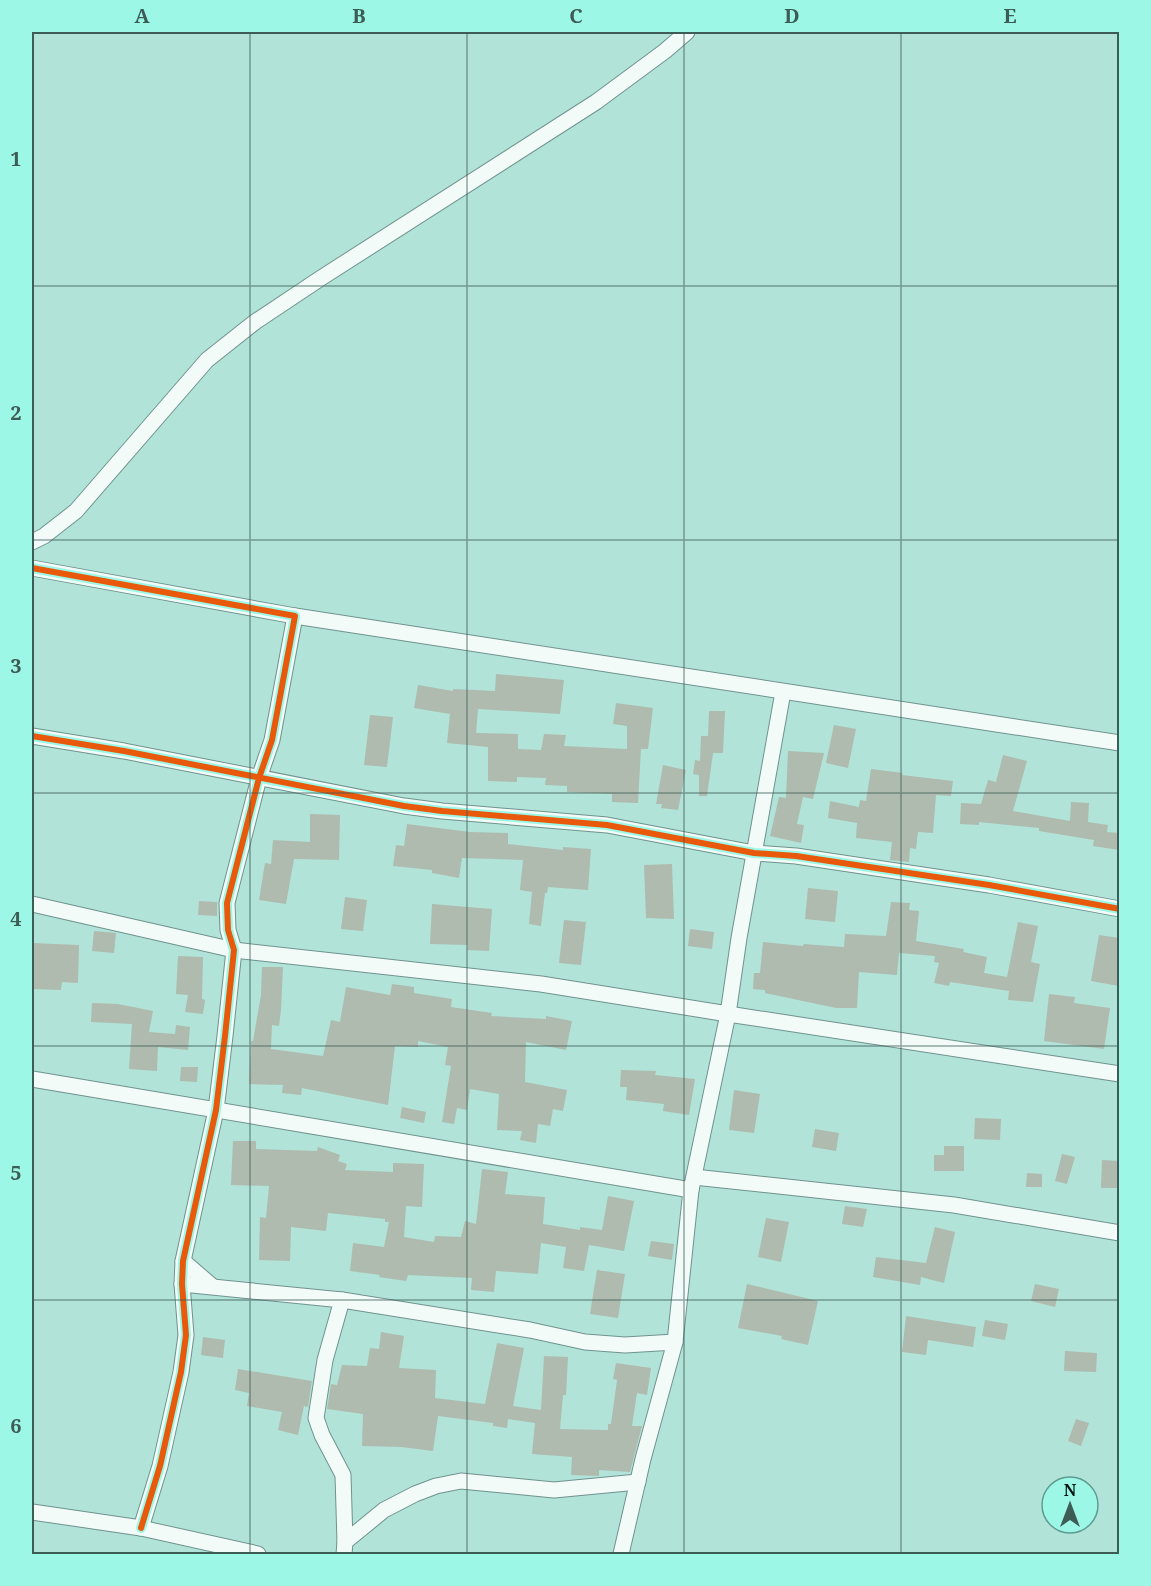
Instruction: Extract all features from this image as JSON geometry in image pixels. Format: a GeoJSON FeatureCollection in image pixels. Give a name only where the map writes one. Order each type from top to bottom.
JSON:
{"type":"FeatureCollection","features":[{"type":"Feature","properties":{"kind":"street"},"geometry":{"type":"LineString","coordinates":[[32,542],[44,536],[76,511],[207,360],[255,322],[596,102],[687,32]]}},
{"type":"Feature","properties":{"kind":"street"},"geometry":{"type":"LineString","coordinates":[[32,568],[295,616],[1119,743]]}},
{"type":"Feature","properties":{"kind":"street"},"geometry":{"type":"LineString","coordinates":[[141,1528],[160,1466],[181,1372],[186,1335],[182,1284],[183,1261],[216,1110],[234,950],[228,930],[227,903],[272,740],[278,697],[295,616]]}},
{"type":"Feature","properties":{"kind":"street"},"geometry":{"type":"LineString","coordinates":[[621,1554],[675,1341],[693,1183],[728,1014],[739,938],[783,692]]}},
{"type":"Feature","properties":{"kind":"street"},"geometry":{"type":"LineString","coordinates":[[32,736],[442,811],[607,825],[754,853],[796,856],[978,883],[1119,909]]}},
{"type":"Feature","properties":{"kind":"street"},"geometry":{"type":"LineString","coordinates":[[32,904],[234,950],[541,984],[1119,1074]]}},
{"type":"Feature","properties":{"kind":"street"},"geometry":{"type":"LineString","coordinates":[[32,1079],[216,1110],[693,1183],[954,1205],[1119,1233]]}},
{"type":"Feature","properties":{"kind":"street"},"geometry":{"type":"LineString","coordinates":[[183,1261],[213,1286]]}},
{"type":"Feature","properties":{"kind":"street"},"geometry":{"type":"LineString","coordinates":[[182,1284],[342,1300],[530,1330],[585,1342],[625,1345],[675,1341]]}},
{"type":"Feature","properties":{"kind":"street"},"geometry":{"type":"LineString","coordinates":[[342,1300],[325,1360],[316,1418],[322,1435],[343,1475],[345,1548]]}},
{"type":"Feature","properties":{"kind":"street"},"geometry":{"type":"LineString","coordinates":[[345,1548],[384,1510],[415,1494],[453,1482],[554,1490],[638,1482]]}},
{"type":"Feature","properties":{"kind":"street"},"geometry":{"type":"LineString","coordinates":[[32,1512],[141,1528],[258,1554]]}},
{"type":"Feature","properties":{"kind":"building"},"geometry":{"type":"Polygon","coordinates":[[[496,674],[564,680],[560,714],[478,709],[476,733],[518,734],[518,749],[541,750],[544,734],[566,735],[564,746],[627,749],[627,726],[613,724],[616,703],[653,708],[648,749],[641,749],[638,803],[612,802],[612,794],[567,792],[567,786],[545,785],[546,778],[517,777],[517,782],[488,781],[488,747],[447,743],[450,714],[414,708],[418,685],[453,691],[453,689],[495,691],[496,674]]]}},
{"type":"Feature","properties":{"kind":"building"},"geometry":{"type":"Polygon","coordinates":[[[709,711],[725,711],[723,753],[713,753],[707,796],[699,796],[699,775],[693,774],[695,760],[700,761],[701,736],[708,736],[709,711]]]}},
{"type":"Feature","properties":{"kind":"building"},"geometry":{"type":"Polygon","coordinates":[[[370,715],[393,717],[387,767],[364,765],[370,715]]]}},
{"type":"Feature","properties":{"kind":"building"},"geometry":{"type":"Polygon","coordinates":[[[834,725],[856,729],[848,768],[826,763],[834,725]]]}},
{"type":"Feature","properties":{"kind":"building"},"geometry":{"type":"Polygon","coordinates":[[[788,751],[824,753],[813,799],[803,797],[797,824],[804,825],[801,843],[770,836],[779,797],[786,798],[788,751]]]}},
{"type":"Feature","properties":{"kind":"building"},"geometry":{"type":"Polygon","coordinates":[[[1003,755],[1027,761],[1013,811],[1070,821],[1071,802],[1089,803],[1088,822],[1108,825],[1107,832],[1119,833],[1119,850],[1093,846],[1094,840],[1039,831],[1039,828],[979,822],[979,825],[960,824],[961,803],[981,804],[988,780],[996,782],[1003,755]]]}},
{"type":"Feature","properties":{"kind":"building"},"geometry":{"type":"Polygon","coordinates":[[[663,765],[686,770],[678,810],[661,808],[662,804],[656,804],[663,765]]]}},
{"type":"Feature","properties":{"kind":"building"},"geometry":{"type":"Polygon","coordinates":[[[871,769],[953,781],[951,796],[936,795],[933,833],[918,832],[916,849],[910,848],[909,862],[890,860],[892,842],[856,838],[857,823],[828,818],[830,801],[859,807],[860,800],[866,801],[871,769]]]}},
{"type":"Feature","properties":{"kind":"building"},"geometry":{"type":"Polygon","coordinates":[[[310,814],[340,815],[339,860],[294,859],[286,904],[259,900],[265,863],[271,864],[273,840],[310,842],[310,814]]]}},
{"type":"Feature","properties":{"kind":"building"},"geometry":{"type":"Polygon","coordinates":[[[407,824],[470,832],[508,833],[508,844],[563,850],[563,847],[591,849],[588,890],[548,887],[545,893],[541,926],[529,924],[532,892],[520,890],[523,860],[462,858],[459,878],[432,873],[432,870],[393,866],[396,845],[404,846],[407,824]]]}},
{"type":"Feature","properties":{"kind":"building"},"geometry":{"type":"Polygon","coordinates":[[[672,864],[674,919],[646,918],[644,865],[672,864]]]}},
{"type":"Feature","properties":{"kind":"building"},"geometry":{"type":"Polygon","coordinates":[[[808,888],[838,891],[835,922],[805,919],[808,888]]]}},
{"type":"Feature","properties":{"kind":"building"},"geometry":{"type":"Polygon","coordinates":[[[345,897],[367,900],[363,931],[341,929],[345,897]]]}},
{"type":"Feature","properties":{"kind":"building"},"geometry":{"type":"Polygon","coordinates":[[[199,901],[217,902],[217,916],[198,915],[199,901]]]}},
{"type":"Feature","properties":{"kind":"building"},"geometry":{"type":"Polygon","coordinates":[[[891,902],[910,903],[909,910],[919,911],[916,941],[964,949],[963,952],[987,957],[984,973],[1007,977],[1018,922],[1038,926],[1031,962],[1040,964],[1033,1002],[1008,1000],[1009,991],[950,982],[949,986],[934,983],[939,963],[934,962],[935,956],[899,953],[897,975],[859,972],[857,1008],[836,1008],[753,989],[754,973],[760,973],[763,942],[844,947],[845,934],[886,936],[891,902]]]}},
{"type":"Feature","properties":{"kind":"building"},"geometry":{"type":"Polygon","coordinates":[[[432,904],[492,909],[489,951],[467,950],[468,945],[430,944],[432,904]]]}},
{"type":"Feature","properties":{"kind":"building"},"geometry":{"type":"Polygon","coordinates":[[[564,920],[586,922],[581,965],[559,963],[564,920]]]}},
{"type":"Feature","properties":{"kind":"building"},"geometry":{"type":"Polygon","coordinates":[[[690,929],[714,932],[712,949],[688,946],[690,929]]]}},
{"type":"Feature","properties":{"kind":"building"},"geometry":{"type":"Polygon","coordinates":[[[94,931],[116,933],[114,953],[92,951],[94,931]]]}},
{"type":"Feature","properties":{"kind":"building"},"geometry":{"type":"Polygon","coordinates":[[[1099,935],[1119,938],[1119,986],[1091,981],[1099,935]]]}},
{"type":"Feature","properties":{"kind":"building"},"geometry":{"type":"Polygon","coordinates":[[[32,943],[79,945],[78,983],[62,982],[61,990],[32,989],[32,943]]]}},
{"type":"Feature","properties":{"kind":"building"},"geometry":{"type":"Polygon","coordinates":[[[178,956],[203,957],[202,999],[205,1000],[203,1014],[185,1012],[188,995],[176,994],[178,956]]]}},
{"type":"Feature","properties":{"kind":"building"},"geometry":{"type":"Polygon","coordinates":[[[262,967],[283,967],[279,1026],[272,1025],[271,1049],[323,1056],[331,1020],[340,1022],[346,987],[390,995],[392,984],[414,987],[414,993],[452,999],[451,1007],[492,1013],[491,1016],[546,1019],[546,1016],[572,1021],[566,1050],[526,1042],[525,1082],[567,1090],[563,1111],[553,1109],[550,1126],[538,1124],[536,1143],[520,1140],[522,1131],[497,1130],[499,1094],[470,1089],[467,1110],[457,1108],[454,1124],[442,1122],[451,1066],[445,1065],[448,1047],[418,1041],[418,1047],[395,1046],[388,1105],[302,1088],[301,1095],[282,1093],[283,1085],[249,1084],[251,1041],[253,1041],[261,995],[262,967]]]}},
{"type":"Feature","properties":{"kind":"building"},"geometry":{"type":"Polygon","coordinates":[[[1049,994],[1075,997],[1074,1003],[1110,1008],[1104,1049],[1044,1041],[1049,994]]]}},
{"type":"Feature","properties":{"kind":"building"},"geometry":{"type":"Polygon","coordinates":[[[92,1003],[118,1004],[153,1011],[149,1032],[175,1034],[176,1025],[190,1027],[188,1050],[158,1047],[157,1071],[129,1069],[132,1024],[91,1022],[92,1003]]]}},
{"type":"Feature","properties":{"kind":"building"},"geometry":{"type":"Polygon","coordinates":[[[181,1067],[198,1067],[197,1082],[180,1081],[181,1067]]]}},
{"type":"Feature","properties":{"kind":"building"},"geometry":{"type":"Polygon","coordinates":[[[621,1070],[656,1071],[655,1075],[695,1079],[689,1115],[663,1111],[664,1104],[626,1100],[627,1087],[620,1087],[621,1070]]]}},
{"type":"Feature","properties":{"kind":"building"},"geometry":{"type":"Polygon","coordinates":[[[734,1090],[760,1094],[754,1133],[729,1130],[734,1090]]]}},
{"type":"Feature","properties":{"kind":"building"},"geometry":{"type":"Polygon","coordinates":[[[402,1107],[426,1112],[424,1123],[400,1118],[402,1107]]]}},
{"type":"Feature","properties":{"kind":"building"},"geometry":{"type":"Polygon","coordinates":[[[975,1118],[1001,1119],[1000,1140],[974,1139],[975,1118]]]}},
{"type":"Feature","properties":{"kind":"building"},"geometry":{"type":"Polygon","coordinates":[[[815,1129],[839,1133],[836,1151],[812,1147],[815,1129]]]}},
{"type":"Feature","properties":{"kind":"building"},"geometry":{"type":"Polygon","coordinates":[[[233,1141],[256,1141],[256,1149],[317,1151],[318,1147],[340,1155],[338,1161],[347,1164],[345,1170],[393,1172],[393,1163],[424,1164],[422,1207],[406,1206],[404,1237],[434,1242],[435,1236],[461,1237],[465,1221],[476,1224],[482,1169],[508,1172],[505,1194],[545,1197],[543,1224],[580,1230],[580,1227],[602,1230],[608,1196],[634,1201],[624,1251],[589,1245],[584,1271],[563,1268],[566,1247],[541,1243],[538,1274],[496,1271],[494,1292],[471,1290],[472,1278],[408,1275],[406,1281],[350,1271],[353,1243],[384,1247],[389,1222],[385,1222],[385,1219],[328,1213],[326,1231],[291,1227],[290,1261],[259,1260],[260,1217],[266,1218],[269,1186],[231,1185],[233,1141]]]}},
{"type":"Feature","properties":{"kind":"building"},"geometry":{"type":"Polygon","coordinates":[[[944,1146],[964,1146],[964,1171],[934,1171],[934,1155],[944,1155],[944,1146]]]}},
{"type":"Feature","properties":{"kind":"building"},"geometry":{"type":"Polygon","coordinates":[[[1062,1154],[1075,1157],[1067,1184],[1055,1181],[1062,1154]]]}},
{"type":"Feature","properties":{"kind":"building"},"geometry":{"type":"Polygon","coordinates":[[[1102,1160],[1119,1161],[1119,1188],[1101,1188],[1102,1160]]]}},
{"type":"Feature","properties":{"kind":"building"},"geometry":{"type":"Polygon","coordinates":[[[1027,1173],[1042,1174],[1042,1187],[1026,1187],[1027,1173]]]}},
{"type":"Feature","properties":{"kind":"building"},"geometry":{"type":"Polygon","coordinates":[[[845,1206],[867,1209],[863,1227],[842,1224],[845,1206]]]}},
{"type":"Feature","properties":{"kind":"building"},"geometry":{"type":"Polygon","coordinates":[[[766,1218],[789,1222],[781,1262],[758,1257],[766,1218]]]}},
{"type":"Feature","properties":{"kind":"building"},"geometry":{"type":"Polygon","coordinates":[[[935,1227],[955,1232],[944,1283],[921,1277],[920,1285],[873,1277],[876,1257],[926,1263],[935,1227]]]}},
{"type":"Feature","properties":{"kind":"building"},"geometry":{"type":"Polygon","coordinates":[[[651,1241],[674,1244],[672,1260],[648,1256],[651,1241]]]}},
{"type":"Feature","properties":{"kind":"building"},"geometry":{"type":"Polygon","coordinates":[[[597,1270],[625,1274],[618,1318],[590,1314],[597,1270]]]}},
{"type":"Feature","properties":{"kind":"building"},"geometry":{"type":"Polygon","coordinates":[[[747,1284],[818,1301],[808,1345],[781,1339],[782,1336],[738,1328],[747,1284]]]}},
{"type":"Feature","properties":{"kind":"building"},"geometry":{"type":"Polygon","coordinates":[[[1035,1284],[1059,1289],[1055,1307],[1031,1301],[1035,1284]]]}},
{"type":"Feature","properties":{"kind":"building"},"geometry":{"type":"Polygon","coordinates":[[[906,1316],[976,1327],[973,1347],[928,1340],[926,1355],[902,1352],[906,1316]]]}},
{"type":"Feature","properties":{"kind":"building"},"geometry":{"type":"Polygon","coordinates":[[[985,1320],[1008,1324],[1005,1340],[982,1336],[985,1320]]]}},
{"type":"Feature","properties":{"kind":"building"},"geometry":{"type":"Polygon","coordinates":[[[381,1332],[404,1336],[399,1368],[436,1370],[435,1398],[485,1404],[497,1343],[524,1348],[513,1406],[541,1410],[544,1356],[568,1357],[566,1395],[563,1395],[560,1429],[608,1430],[608,1424],[611,1424],[617,1380],[613,1379],[616,1363],[651,1368],[647,1395],[637,1393],[632,1426],[642,1426],[630,1472],[599,1470],[599,1476],[571,1475],[572,1457],[532,1454],[535,1423],[508,1419],[507,1428],[493,1426],[493,1423],[438,1416],[433,1451],[362,1446],[363,1414],[327,1409],[331,1384],[337,1385],[342,1365],[367,1366],[370,1348],[379,1349],[381,1332]]]}},
{"type":"Feature","properties":{"kind":"building"},"geometry":{"type":"Polygon","coordinates":[[[203,1337],[225,1340],[223,1358],[201,1355],[203,1337]]]}},
{"type":"Feature","properties":{"kind":"building"},"geometry":{"type":"Polygon","coordinates":[[[1065,1351],[1097,1353],[1096,1372],[1064,1371],[1065,1351]]]}},
{"type":"Feature","properties":{"kind":"building"},"geometry":{"type":"Polygon","coordinates":[[[238,1369],[312,1381],[308,1407],[304,1406],[298,1435],[278,1430],[282,1412],[247,1406],[249,1393],[235,1390],[238,1369]]]}},
{"type":"Feature","properties":{"kind":"building"},"geometry":{"type":"Polygon","coordinates":[[[1076,1419],[1089,1423],[1081,1446],[1068,1441],[1076,1419]]]}},
{"type":"Feature","properties":{"kind":"cycle path"},"geometry":{"type":"LineString","coordinates":[[32,568],[295,616],[272,740],[259,778],[227,903],[228,930],[234,950],[216,1110],[183,1261],[182,1284],[186,1335],[181,1372],[160,1466],[141,1528]]}},
{"type":"Feature","properties":{"kind":"cycle path"},"geometry":{"type":"LineString","coordinates":[[32,736],[124,751],[404,806],[607,825],[754,853],[796,856],[989,885],[1120,909]]}}]}
